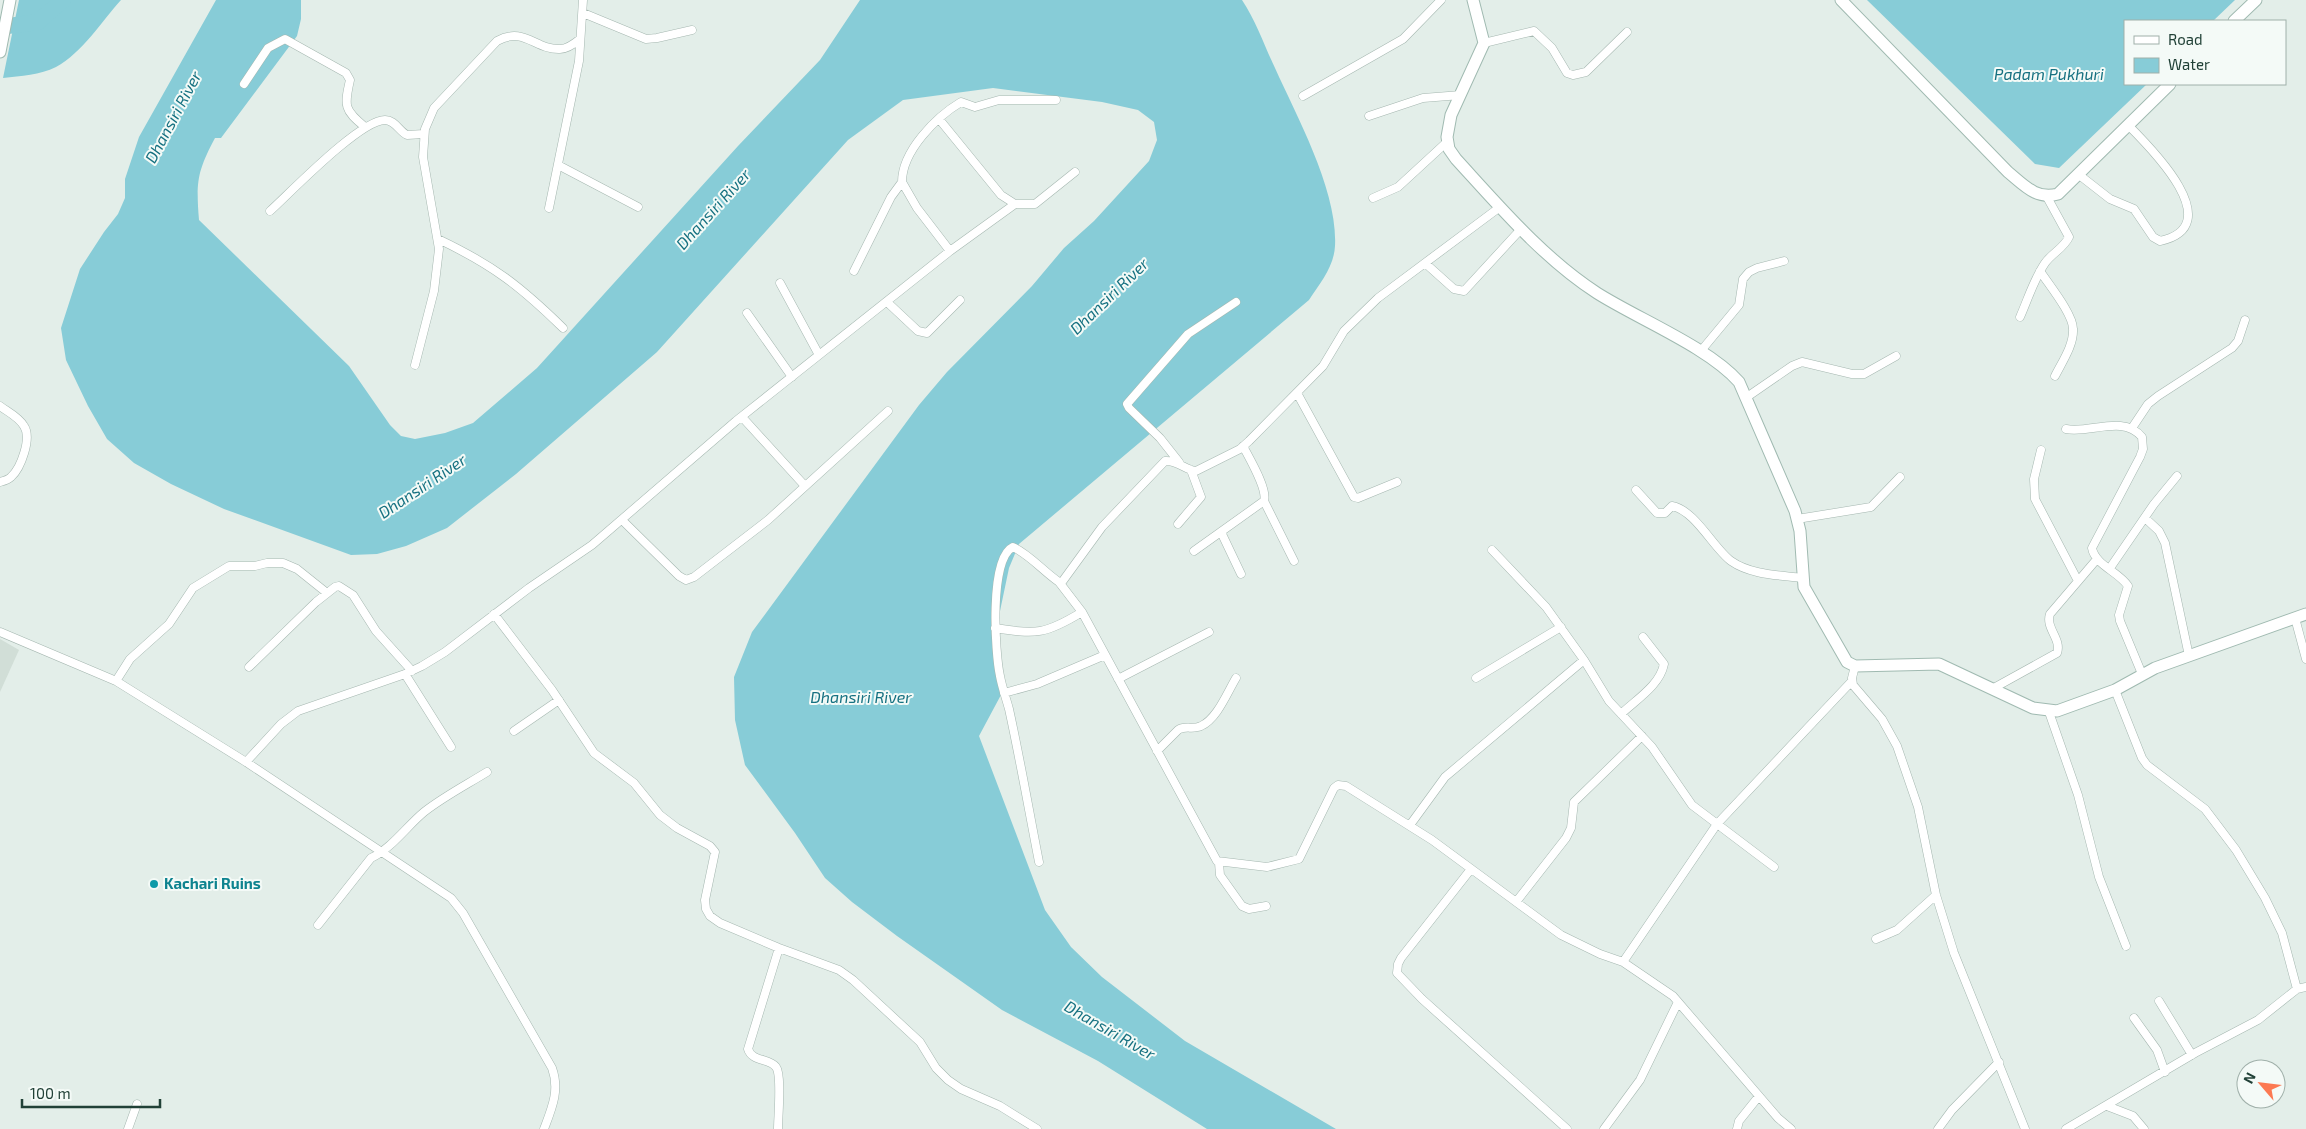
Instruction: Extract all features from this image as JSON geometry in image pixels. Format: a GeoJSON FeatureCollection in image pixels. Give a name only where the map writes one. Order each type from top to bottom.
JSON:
{"type":"FeatureCollection","features":[{"type":"Feature","properties":{"kind":"street"},"geometry":{"type":"LineString","coordinates":[[0,52],[10,0]]}},
{"type":"Feature","properties":{"kind":"street"},"geometry":{"type":"LineString","coordinates":[[549,208],[579,61],[583,0]]}},
{"type":"Feature","properties":{"kind":"street"},"geometry":{"type":"LineString","coordinates":[[1304,96],[1403,39],[1441,0]]}},
{"type":"Feature","properties":{"kind":"street"},"geometry":{"type":"LineString","coordinates":[[1473,0],[1484,43],[1451,115],[1449,149],[1521,229],[1558,263],[1596,292],[1700,352],[1732,374],[1747,397],[1797,519],[1802,545],[1802,578],[1806,592],[1847,662],[1855,666],[1939,664],[2033,708],[2049,712],[2086,702],[2115,690],[2142,674],[2300,616],[2306,659]]}},
{"type":"Feature","properties":{"kind":"street"},"geometry":{"type":"LineString","coordinates":[[1841,0],[2008,172],[2032,192],[2047,197],[2058,194],[2169,85]]}},
{"type":"Feature","properties":{"kind":"street"},"geometry":{"type":"LineString","coordinates":[[2235,20],[2256,0]]}},
{"type":"Feature","properties":{"kind":"street"},"geometry":{"type":"LineString","coordinates":[[583,13],[646,39],[692,30]]}},
{"type":"Feature","properties":{"kind":"street"},"geometry":{"type":"LineString","coordinates":[[1484,43],[1534,32],[1543,37],[1567,73],[1573,75],[1586,72],[1627,32]]}},
{"type":"Feature","properties":{"kind":"street"},"geometry":{"type":"LineString","coordinates":[[415,365],[434,291],[439,249],[422,157],[424,134],[434,108],[497,41],[505,37],[520,36],[552,49],[561,49],[580,40]]}},
{"type":"Feature","properties":{"kind":"street"},"geometry":{"type":"LineString","coordinates":[[244,84],[268,48],[280,40],[289,39],[318,59],[346,73],[350,80],[346,104],[352,117],[365,127]]}},
{"type":"Feature","properties":{"kind":"street"},"geometry":{"type":"LineString","coordinates":[[1369,116],[1423,98],[1461,94]]}},
{"type":"Feature","properties":{"kind":"street"},"geometry":{"type":"LineString","coordinates":[[854,271],[891,197],[902,182],[906,163],[922,136],[939,118],[964,101],[975,107],[1013,99],[1056,100]]}},
{"type":"Feature","properties":{"kind":"street"},"geometry":{"type":"LineString","coordinates":[[939,118],[1001,195],[1015,204],[1026,206],[1035,204],[1075,172]]}},
{"type":"Feature","properties":{"kind":"street"},"geometry":{"type":"LineString","coordinates":[[270,211],[350,138],[365,127],[385,120],[395,123],[407,135],[424,134]]}},
{"type":"Feature","properties":{"kind":"street"},"geometry":{"type":"LineString","coordinates":[[2078,174],[2110,200],[2134,209],[2154,237],[2160,241],[2182,230],[2188,224],[2189,216],[2183,193],[2164,164],[2128,126]]}},
{"type":"Feature","properties":{"kind":"street"},"geometry":{"type":"LineString","coordinates":[[1373,198],[1398,186],[1448,141]]}},
{"type":"Feature","properties":{"kind":"street"},"geometry":{"type":"LineString","coordinates":[[558,165],[638,207]]}},
{"type":"Feature","properties":{"kind":"street"},"geometry":{"type":"LineString","coordinates":[[902,182],[917,208],[950,251]]}},
{"type":"Feature","properties":{"kind":"street"},"geometry":{"type":"LineString","coordinates":[[2020,317],[2040,271],[2047,261],[2066,243],[2069,237],[2047,197]]}},
{"type":"Feature","properties":{"kind":"street"},"geometry":{"type":"LineString","coordinates":[[246,762],[281,724],[298,711],[408,672],[445,652],[622,520],[742,416],[950,251],[1015,204]]}},
{"type":"Feature","properties":{"kind":"street"},"geometry":{"type":"LineString","coordinates":[[1059,582],[1066,578],[1102,527],[1165,461],[1180,464],[1191,470],[1204,468],[1243,446],[1329,359],[1340,337],[1352,322],[1378,298],[1500,207]]}},
{"type":"Feature","properties":{"kind":"street"},"geometry":{"type":"LineString","coordinates":[[1425,263],[1454,289],[1464,291],[1521,229]]}},
{"type":"Feature","properties":{"kind":"street"},"geometry":{"type":"LineString","coordinates":[[438,239],[505,276],[563,328]]}},
{"type":"Feature","properties":{"kind":"street"},"geometry":{"type":"LineString","coordinates":[[1700,352],[1740,305],[1743,279],[1749,272],[1756,268],[1784,261]]}},
{"type":"Feature","properties":{"kind":"street"},"geometry":{"type":"LineString","coordinates":[[2040,271],[2071,319],[2073,328],[2072,340],[2055,376]]}},
{"type":"Feature","properties":{"kind":"street"},"geometry":{"type":"LineString","coordinates":[[780,282],[819,355]]}},
{"type":"Feature","properties":{"kind":"street"},"geometry":{"type":"LineString","coordinates":[[887,302],[918,331],[928,333],[960,300]]}},
{"type":"Feature","properties":{"kind":"street"},"geometry":{"type":"LineString","coordinates":[[1180,464],[1168,446],[1129,408],[1128,404],[1188,334],[1236,302]]}},
{"type":"Feature","properties":{"kind":"street"},"geometry":{"type":"LineString","coordinates":[[747,314],[792,377]]}},
{"type":"Feature","properties":{"kind":"street"},"geometry":{"type":"LineString","coordinates":[[2132,428],[2148,404],[2232,348],[2238,341],[2245,320]]}},
{"type":"Feature","properties":{"kind":"street"},"geometry":{"type":"LineString","coordinates":[[1747,397],[1792,366],[1802,362],[1852,374],[1864,374],[1896,356]]}},
{"type":"Feature","properties":{"kind":"street"},"geometry":{"type":"LineString","coordinates":[[1297,393],[1354,497],[1358,498],[1397,482]]}},
{"type":"Feature","properties":{"kind":"street"},"geometry":{"type":"LineString","coordinates":[[0,406],[18,418],[26,428],[27,439],[22,460],[14,474],[9,479],[0,482]]}},
{"type":"Feature","properties":{"kind":"street"},"geometry":{"type":"LineString","coordinates":[[622,520],[679,576],[686,580],[694,577],[768,520],[888,411]]}},
{"type":"Feature","properties":{"kind":"street"},"geometry":{"type":"LineString","coordinates":[[742,416],[806,486]]}},
{"type":"Feature","properties":{"kind":"street"},"geometry":{"type":"LineString","coordinates":[[2066,429],[2080,431],[2113,425],[2132,428],[2142,437],[2143,449],[2094,541],[2093,555],[2120,576],[2128,586],[2120,621],[2142,674]]}},
{"type":"Feature","properties":{"kind":"street"},"geometry":{"type":"LineString","coordinates":[[1243,446],[1262,487],[1265,497],[1264,501],[1294,561]]}},
{"type":"Feature","properties":{"kind":"street"},"geometry":{"type":"LineString","coordinates":[[2041,450],[2034,480],[2035,499],[2078,581]]}},
{"type":"Feature","properties":{"kind":"street"},"geometry":{"type":"LineString","coordinates":[[1178,524],[1201,497],[1191,470]]}},
{"type":"Feature","properties":{"kind":"street"},"geometry":{"type":"LineString","coordinates":[[2110,568],[2145,518],[2178,476]]}},
{"type":"Feature","properties":{"kind":"street"},"geometry":{"type":"LineString","coordinates":[[1797,519],[1871,507],[1900,477]]}},
{"type":"Feature","properties":{"kind":"street"},"geometry":{"type":"LineString","coordinates":[[1636,490],[1657,513],[1665,513],[1672,506],[1678,508],[1702,528],[1729,560],[1736,564],[1762,573],[1802,578]]}},
{"type":"Feature","properties":{"kind":"street"},"geometry":{"type":"LineString","coordinates":[[1194,551],[1264,501]]}},
{"type":"Feature","properties":{"kind":"street"},"geometry":{"type":"LineString","coordinates":[[2145,518],[2159,531],[2165,543],[2189,656]]}},
{"type":"Feature","properties":{"kind":"street"},"geometry":{"type":"LineString","coordinates":[[1221,532],[1240,574]]}},
{"type":"Feature","properties":{"kind":"street"},"geometry":{"type":"LineString","coordinates":[[1039,862],[1000,676],[995,628],[1000,573],[1007,551],[1011,548],[1022,551],[1059,582],[1082,612],[1202,837],[1219,863],[1220,875],[1242,906],[1249,909],[1266,906]]}},
{"type":"Feature","properties":{"kind":"street"},"geometry":{"type":"LineString","coordinates":[[1492,550],[1546,606],[1584,660],[1609,701],[1642,736],[1671,773],[1692,805],[1774,867]]}},
{"type":"Feature","properties":{"kind":"street"},"geometry":{"type":"LineString","coordinates":[[1992,689],[2057,653],[2058,643],[2048,619],[2097,559]]}},
{"type":"Feature","properties":{"kind":"street"},"geometry":{"type":"LineString","coordinates":[[116,681],[130,659],[169,624],[193,588],[224,568],[283,563],[297,569],[327,593]]}},
{"type":"Feature","properties":{"kind":"street"},"geometry":{"type":"LineString","coordinates":[[249,667],[327,593],[339,586],[353,595],[376,631],[408,672],[451,747]]}},
{"type":"Feature","properties":{"kind":"street"},"geometry":{"type":"LineString","coordinates":[[995,628],[1024,633],[1047,631],[1082,612]]}},
{"type":"Feature","properties":{"kind":"street"},"geometry":{"type":"LineString","coordinates":[[494,614],[559,700],[594,753],[634,783],[660,815],[677,828],[710,846],[715,852],[705,900],[706,909],[710,916],[720,923],[779,948],[839,970],[853,980],[920,1042],[936,1068],[948,1080],[961,1089],[1000,1106],[1037,1129]]}},
{"type":"Feature","properties":{"kind":"street"},"geometry":{"type":"LineString","coordinates":[[1476,678],[1561,627]]}},
{"type":"Feature","properties":{"kind":"street"},"geometry":{"type":"LineString","coordinates":[[0,632],[116,681],[246,762],[452,898],[463,913],[552,1068],[556,1080],[554,1102],[544,1129]]}},
{"type":"Feature","properties":{"kind":"street"},"geometry":{"type":"LineString","coordinates":[[1118,679],[1209,632]]}},
{"type":"Feature","properties":{"kind":"street"},"geometry":{"type":"LineString","coordinates":[[1621,714],[1662,673],[1664,664],[1642,637]]}},
{"type":"Feature","properties":{"kind":"street"},"geometry":{"type":"LineString","coordinates":[[1004,692],[1037,684],[1105,655]]}},
{"type":"Feature","properties":{"kind":"street"},"geometry":{"type":"LineString","coordinates":[[1410,825],[1445,777],[1584,660]]}},
{"type":"Feature","properties":{"kind":"street"},"geometry":{"type":"LineString","coordinates":[[1623,962],[1717,824],[1852,681],[1855,666]]}},
{"type":"Feature","properties":{"kind":"street"},"geometry":{"type":"LineString","coordinates":[[1157,751],[1181,728],[1199,727],[1209,720],[1236,678]]}},
{"type":"Feature","properties":{"kind":"street"},"geometry":{"type":"LineString","coordinates":[[1852,681],[1882,719],[1897,746],[1918,807],[1936,895],[1955,958],[2025,1129]]}},
{"type":"Feature","properties":{"kind":"street"},"geometry":{"type":"LineString","coordinates":[[2115,690],[2142,758],[2147,765],[2205,809],[2236,850],[2265,898],[2282,933],[2297,989]]}},
{"type":"Feature","properties":{"kind":"street"},"geometry":{"type":"LineString","coordinates":[[514,731],[559,700]]}},
{"type":"Feature","properties":{"kind":"street"},"geometry":{"type":"LineString","coordinates":[[2049,712],[2078,795],[2100,877],[2126,946]]}},
{"type":"Feature","properties":{"kind":"street"},"geometry":{"type":"LineString","coordinates":[[1516,902],[1566,838],[1571,828],[1574,802],[1642,736]]}},
{"type":"Feature","properties":{"kind":"street"},"geometry":{"type":"LineString","coordinates":[[318,925],[363,866],[382,853],[398,835],[426,810],[487,772]]}},
{"type":"Feature","properties":{"kind":"street"},"geometry":{"type":"LineString","coordinates":[[1219,863],[1266,866],[1294,862],[1299,859],[1334,788],[1338,785],[1346,786],[1410,825],[1561,935],[1600,954],[1623,962],[1678,1002],[1759,1096],[1791,1129]]}},
{"type":"Feature","properties":{"kind":"street"},"geometry":{"type":"LineString","coordinates":[[1471,869],[1402,958],[1398,964],[1398,973],[1422,999],[1567,1129]]}},
{"type":"Feature","properties":{"kind":"street"},"geometry":{"type":"LineString","coordinates":[[1876,939],[1897,930],[1936,895]]}},
{"type":"Feature","properties":{"kind":"street"},"geometry":{"type":"LineString","coordinates":[[778,1129],[779,1072],[772,1063],[754,1058],[749,1054],[748,1050],[779,948]]}},
{"type":"Feature","properties":{"kind":"street"},"geometry":{"type":"LineString","coordinates":[[2066,1129],[2192,1055],[2258,1020],[2297,989],[2306,987]]}},
{"type":"Feature","properties":{"kind":"street"},"geometry":{"type":"LineString","coordinates":[[2159,1001],[2192,1055]]}},
{"type":"Feature","properties":{"kind":"street"},"geometry":{"type":"LineString","coordinates":[[1604,1129],[1640,1080],[1678,1002]]}},
{"type":"Feature","properties":{"kind":"street"},"geometry":{"type":"LineString","coordinates":[[2134,1018],[2157,1050],[2164,1072]]}},
{"type":"Feature","properties":{"kind":"street"},"geometry":{"type":"LineString","coordinates":[[1938,1129],[1952,1110],[1999,1062]]}},
{"type":"Feature","properties":{"kind":"street"},"geometry":{"type":"LineString","coordinates":[[1737,1129],[1740,1120],[1759,1096]]}},
{"type":"Feature","properties":{"kind":"street"},"geometry":{"type":"LineString","coordinates":[[128,1129],[137,1104]]}},
{"type":"Feature","properties":{"kind":"street"},"geometry":{"type":"LineString","coordinates":[[2107,1106],[2134,1116],[2144,1129]]}},
{"type":"Feature","properties":{"kind":"shaded area"},"geometry":{"type":"Polygon","coordinates":[[[0,639],[19,650],[0,692],[0,639]]]}},
{"type":"Feature","properties":{"kind":"water"},"geometry":{"type":"Polygon","coordinates":[[[19,0],[121,0],[83,45],[56,67],[30,75],[3,78],[19,0]]]}},
{"type":"Feature","properties":{"kind":"water","name":"Dhansiri River"},"geometry":{"type":"Polygon","coordinates":[[[216,0],[301,0],[301,19],[297,36],[221,138],[215,138],[204,160],[199,178],[199,220],[349,366],[390,425],[401,436],[415,439],[445,433],[473,423],[537,368],[738,146],[820,60],[860,0],[1242,0],[1256,25],[1323,178],[1334,225],[1335,246],[1332,261],[1309,300],[1019,544],[1009,568],[1000,611],[999,676],[1002,693],[979,736],[1045,910],[1071,947],[1102,977],[1185,1041],[1336,1129],[1207,1129],[1098,1061],[1002,1010],[897,936],[852,902],[825,878],[795,833],[745,765],[735,720],[734,677],[752,632],[919,405],[947,372],[1032,286],[1064,248],[1094,221],[1149,161],[1157,140],[1154,122],[1138,110],[1102,102],[993,88],[903,100],[848,140],[657,352],[516,474],[447,528],[406,546],[377,554],[351,555],[224,509],[171,484],[134,463],[107,439],[88,406],[66,360],[61,328],[80,269],[118,214],[125,198],[125,179],[139,137],[216,0]]]}},
{"type":"Feature","properties":{"kind":"water","name":"Padam Pukhuri"},"geometry":{"type":"Polygon","coordinates":[[[1867,0],[2235,0],[2214,20],[2124,20],[2124,85],[2146,85],[2059,168],[2035,164],[1867,0]]]}},
{"type":"Feature","properties":{"kind":"waterway","name":"Dhansiri River"},"geometry":{"type":"LineString","coordinates":[[0,27],[38,22],[63,0]]}},
{"type":"Feature","properties":{"kind":"place","name":"Kachari Ruins"},"geometry":{"type":"Point","coordinates":[154,884]}}]}
